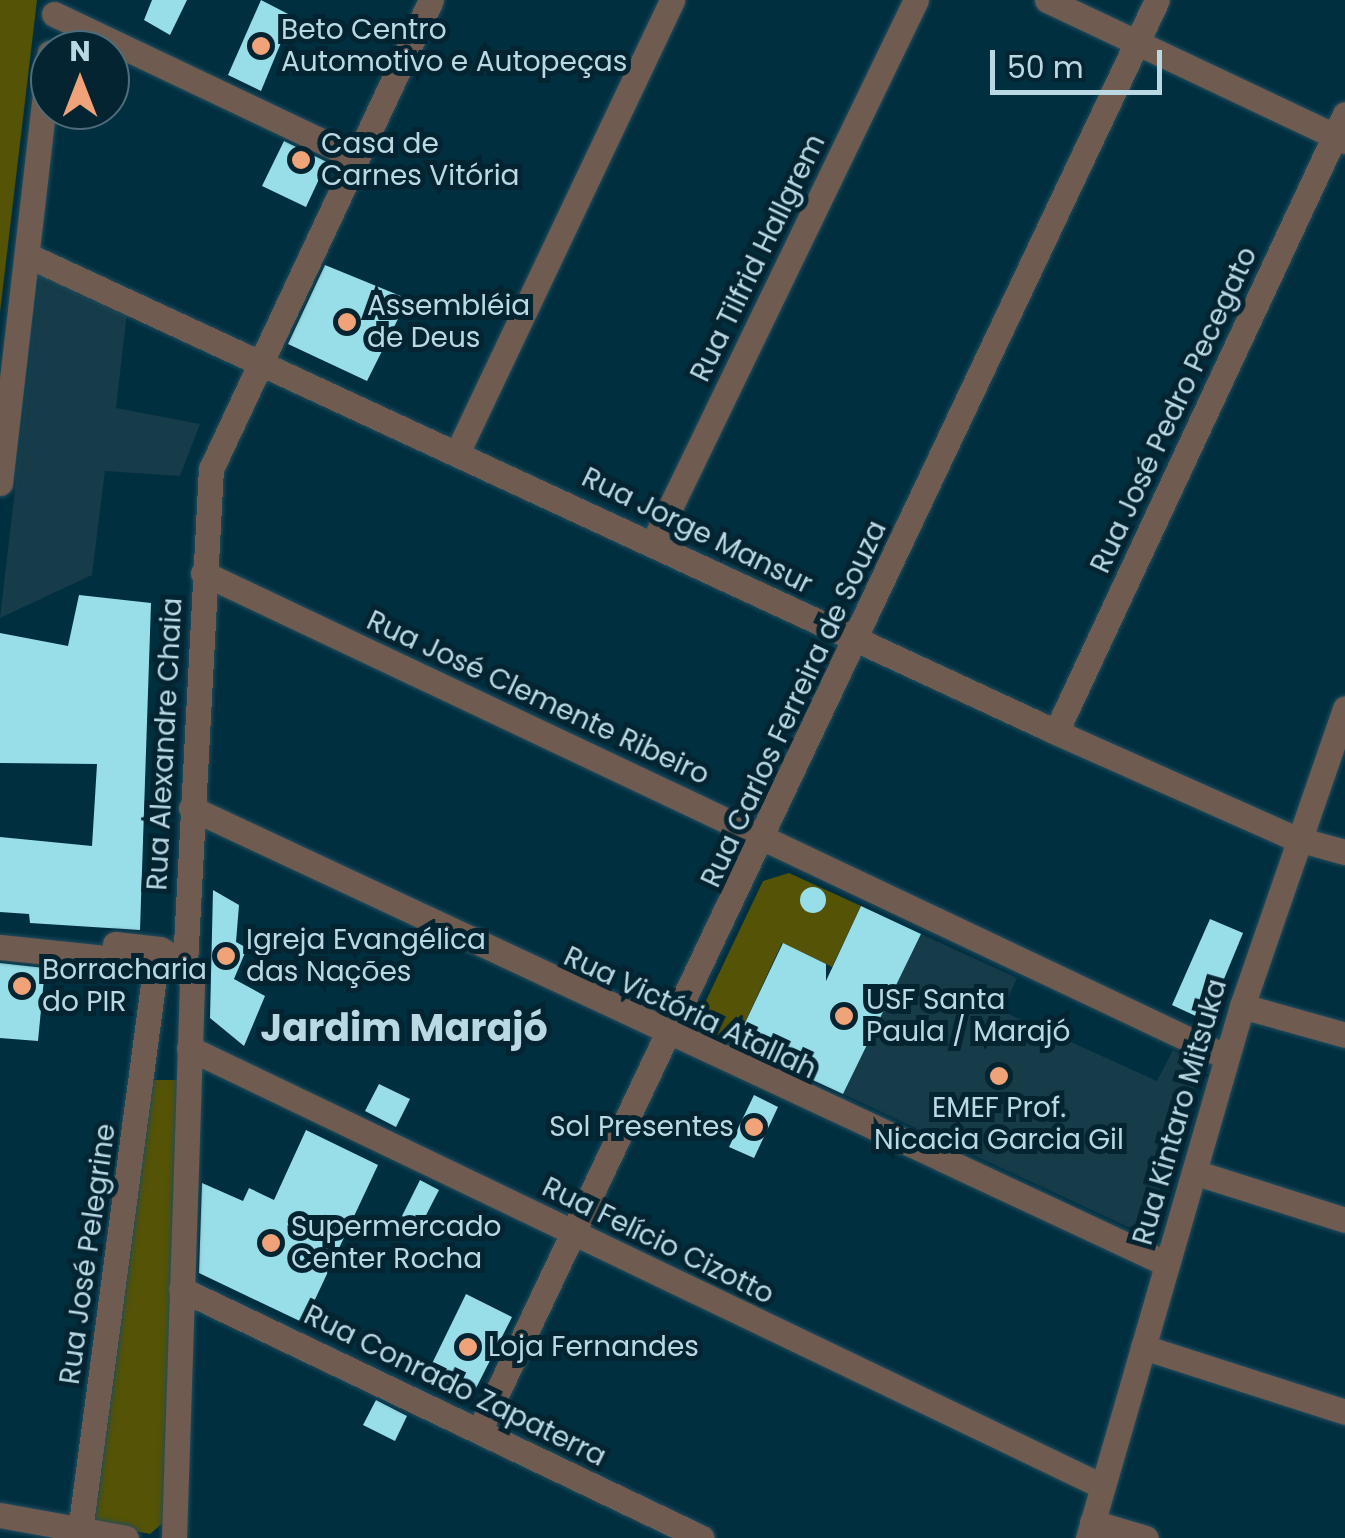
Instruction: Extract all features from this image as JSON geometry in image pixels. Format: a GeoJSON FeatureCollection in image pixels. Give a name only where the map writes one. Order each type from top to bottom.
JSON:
{"type":"FeatureCollection","features":[{"type":"Feature","properties":{"kind":"street","name":"Rua Alexandre Chaia"},"geometry":{"type":"LineString","coordinates":[[176,1536],[189,1050],[185,964],[202,573],[211,469],[265,361],[355,156],[432,0]]}},
{"type":"Feature","properties":{"kind":"street"},"geometry":{"type":"LineString","coordinates":[[459,449],[672,0]]}},
{"type":"Feature","properties":{"kind":"street","name":"Rua Tilfrid Hallgrem"},"geometry":{"type":"LineString","coordinates":[[653,543],[916,0]]}},
{"type":"Feature","properties":{"kind":"street"},"geometry":{"type":"LineString","coordinates":[[1046,0],[1137,44],[1342,130]]}},
{"type":"Feature","properties":{"kind":"street","name":"Rua Carlos Ferreira de Souza"},"geometry":{"type":"LineString","coordinates":[[479,1431],[765,838],[1157,0]]}},
{"type":"Feature","properties":{"kind":"street"},"geometry":{"type":"LineString","coordinates":[[55,7],[355,156]]}},
{"type":"Feature","properties":{"kind":"street"},"geometry":{"type":"LineString","coordinates":[[0,483],[41,130]]}},
{"type":"Feature","properties":{"kind":"street","name":"Rua José Pedro Pecegato"},"geometry":{"type":"LineString","coordinates":[[1056,732],[1342,130]]}},
{"type":"Feature","properties":{"kind":"street","name":"Rua Jorge Mansur"},"geometry":{"type":"LineString","coordinates":[[27,255],[459,449],[1056,732],[1294,838],[1345,852]]}},
{"type":"Feature","properties":{"kind":"street","name":"Rua José Clemente Ribeiro"},"geometry":{"type":"LineString","coordinates":[[202,573],[1226,1057]]}},
{"type":"Feature","properties":{"kind":"street","name":"Rua Kintaro Mitsuka"},"geometry":{"type":"LineString","coordinates":[[1090,1530],[1226,1057],[1294,838],[1345,708]]}},
{"type":"Feature","properties":{"kind":"street","name":"Rua Victória Atallah"},"geometry":{"type":"LineString","coordinates":[[191,808],[669,1038],[1167,1264]]}},
{"type":"Feature","properties":{"kind":"street"},"geometry":{"type":"LineString","coordinates":[[0,934],[160,949],[185,964]]}},
{"type":"Feature","properties":{"kind":"street","name":"Rua José Pelegrine"},"geometry":{"type":"LineString","coordinates":[[0,947],[136,961],[154,977],[80,1535]]}},
{"type":"Feature","properties":{"kind":"street"},"geometry":{"type":"LineString","coordinates":[[1242,1006],[1345,1035]]}},
{"type":"Feature","properties":{"kind":"street"},"geometry":{"type":"LineString","coordinates":[[167,1027],[189,1050],[163,1070],[148,1043],[167,1027]]}},
{"type":"Feature","properties":{"kind":"street","name":"Rua Felício Cizotto"},"geometry":{"type":"LineString","coordinates":[[189,1050],[1102,1486]]}},
{"type":"Feature","properties":{"kind":"street"},"geometry":{"type":"LineString","coordinates":[[1194,1172],[1345,1220]]}},
{"type":"Feature","properties":{"kind":"street","name":"Rua Conrado Zapaterra"},"geometry":{"type":"LineString","coordinates":[[181,1289],[702,1538]]}},
{"type":"Feature","properties":{"kind":"street"},"geometry":{"type":"LineString","coordinates":[[1143,1347],[1345,1412]]}},
{"type":"Feature","properties":{"kind":"street"},"geometry":{"type":"LineString","coordinates":[[0,1515],[80,1535]]}},
{"type":"Feature","properties":{"kind":"street"},"geometry":{"type":"LineString","coordinates":[[0,1525],[126,1538]]}},
{"type":"Feature","properties":{"kind":"street"},"geometry":{"type":"LineString","coordinates":[[1090,1530],[1146,1538]]}},
{"type":"Feature","properties":{"kind":"shaded area"},"geometry":{"type":"Polygon","coordinates":[[[0,0],[37,0],[33,30],[30,30],[30,59],[0,312],[0,0]]]}},
{"type":"Feature","properties":{"kind":"shaded area"},"geometry":{"type":"Polygon","coordinates":[[[40,274],[127,312],[116,408],[200,424],[180,476],[105,471],[92,575],[0,618],[40,274]]]}},
{"type":"Feature","properties":{"kind":"shaded area"},"geometry":{"type":"Polygon","coordinates":[[[789,873],[861,906],[832,967],[782,943],[735,1044],[711,1032],[702,1009],[763,881],[789,873]]]}},
{"type":"Feature","properties":{"kind":"shaded area","name":"EMEF Prof. Nicacia Garcia Gil"},"geometry":{"type":"Polygon","coordinates":[[[921,934],[1017,978],[1002,1011],[1157,1081],[1173,1050],[1187,1058],[1194,1087],[1148,1226],[1128,1227],[843,1094],[921,934]]]}},
{"type":"Feature","properties":{"kind":"shaded area"},"geometry":{"type":"Polygon","coordinates":[[[151,1080],[177,1080],[164,1522],[150,1534],[96,1523],[94,1515],[151,1080]]]}},
{"type":"Feature","properties":{"kind":"building"},"geometry":{"type":"Polygon","coordinates":[[[152,0],[187,0],[170,35],[144,20],[152,0]]]}},
{"type":"Feature","properties":{"kind":"building","name":"Beto Centro Automotivo e Autopeças"},"geometry":{"type":"Polygon","coordinates":[[[261,0],[292,16],[261,91],[228,75],[261,0]]]}},
{"type":"Feature","properties":{"kind":"building"},"geometry":{"type":"Polygon","coordinates":[[[284,141],[327,162],[306,207],[262,186],[284,141]]]}},
{"type":"Feature","properties":{"kind":"building","name":"Assembléia de Deus"},"geometry":{"type":"Polygon","coordinates":[[[325,265],[408,299],[367,381],[288,344],[325,265]]]}},
{"type":"Feature","properties":{"kind":"building"},"geometry":{"type":"Polygon","coordinates":[[[79,595],[151,603],[140,930],[30,923],[29,914],[0,912],[0,837],[92,846],[97,764],[0,763],[0,633],[68,646],[79,595]]]}},
{"type":"Feature","properties":{"kind":"building"},"geometry":{"type":"Polygon","coordinates":[[[813,887],[822,891],[826,900],[822,909],[813,913],[804,909],[800,900],[804,891],[813,887]]]}},
{"type":"Feature","properties":{"kind":"building"},"geometry":{"type":"Polygon","coordinates":[[[213,890],[239,905],[236,942],[247,948],[234,979],[265,996],[244,1046],[210,1018],[213,890]]]}},
{"type":"Feature","properties":{"kind":"building","name":"USF Santa Paula / Marajó"},"geometry":{"type":"Polygon","coordinates":[[[861,906],[921,934],[843,1094],[735,1044],[783,943],[826,964],[826,981],[861,906]]]}},
{"type":"Feature","properties":{"kind":"building"},"geometry":{"type":"Polygon","coordinates":[[[1210,919],[1243,933],[1212,1008],[1200,1018],[1172,1005],[1210,919]]]}},
{"type":"Feature","properties":{"kind":"building","name":"Borracharia do PIR"},"geometry":{"type":"Polygon","coordinates":[[[0,963],[45,968],[38,1041],[0,1038],[0,963]]]}},
{"type":"Feature","properties":{"kind":"building"},"geometry":{"type":"Polygon","coordinates":[[[379,1084],[410,1099],[396,1127],[365,1111],[379,1084]]]}},
{"type":"Feature","properties":{"kind":"building","name":"Sol Presentes"},"geometry":{"type":"Polygon","coordinates":[[[754,1095],[778,1107],[754,1158],[729,1147],[754,1095]]]}},
{"type":"Feature","properties":{"kind":"building","name":"Supermercado Center Rocha"},"geometry":{"type":"Polygon","coordinates":[[[306,1130],[378,1165],[304,1323],[199,1273],[202,1183],[243,1201],[249,1188],[274,1200],[306,1130]]]}},
{"type":"Feature","properties":{"kind":"building"},"geometry":{"type":"Polygon","coordinates":[[[420,1180],[439,1190],[421,1225],[402,1216],[420,1180]]]}},
{"type":"Feature","properties":{"kind":"building","name":"Loja Fernandes"},"geometry":{"type":"Polygon","coordinates":[[[466,1294],[512,1317],[470,1400],[425,1378],[466,1294]]]}},
{"type":"Feature","properties":{"kind":"building"},"geometry":{"type":"Polygon","coordinates":[[[376,1400],[407,1416],[395,1441],[363,1425],[376,1400]]]}},
{"type":"Feature","properties":{"kind":"place","name":"Beto Centro Automotivo e Autopeças"},"geometry":{"type":"Point","coordinates":[261,46]}},
{"type":"Feature","properties":{"kind":"place","name":"Casa de Carnes Vitória"},"geometry":{"type":"Point","coordinates":[301,160]}},
{"type":"Feature","properties":{"kind":"place","name":"Assembléia de Deus"},"geometry":{"type":"Point","coordinates":[347,322]}},
{"type":"Feature","properties":{"kind":"place","name":"Igreja Evangélica das Nações"},"geometry":{"type":"Point","coordinates":[226,956]}},
{"type":"Feature","properties":{"kind":"place","name":"Borracharia do PIR"},"geometry":{"type":"Point","coordinates":[22,986]}},
{"type":"Feature","properties":{"kind":"place","name":"USF Santa Paula / Marajó"},"geometry":{"type":"Point","coordinates":[844,1016]}},
{"type":"Feature","properties":{"kind":"place","name":"EMEF Prof. Nicacia Garcia Gil"},"geometry":{"type":"Point","coordinates":[999,1076]}},
{"type":"Feature","properties":{"kind":"place","name":"Sol Presentes"},"geometry":{"type":"Point","coordinates":[754,1127]}},
{"type":"Feature","properties":{"kind":"place","name":"Supermercado Center Rocha"},"geometry":{"type":"Point","coordinates":[271,1243]}},
{"type":"Feature","properties":{"kind":"place","name":"Loja Fernandes"},"geometry":{"type":"Point","coordinates":[468,1347]}},
{"type":"Feature","properties":{"kind":"district","name":"Jardim Marajó"},"geometry":{"type":"Point","coordinates":[404,1028]}}]}
